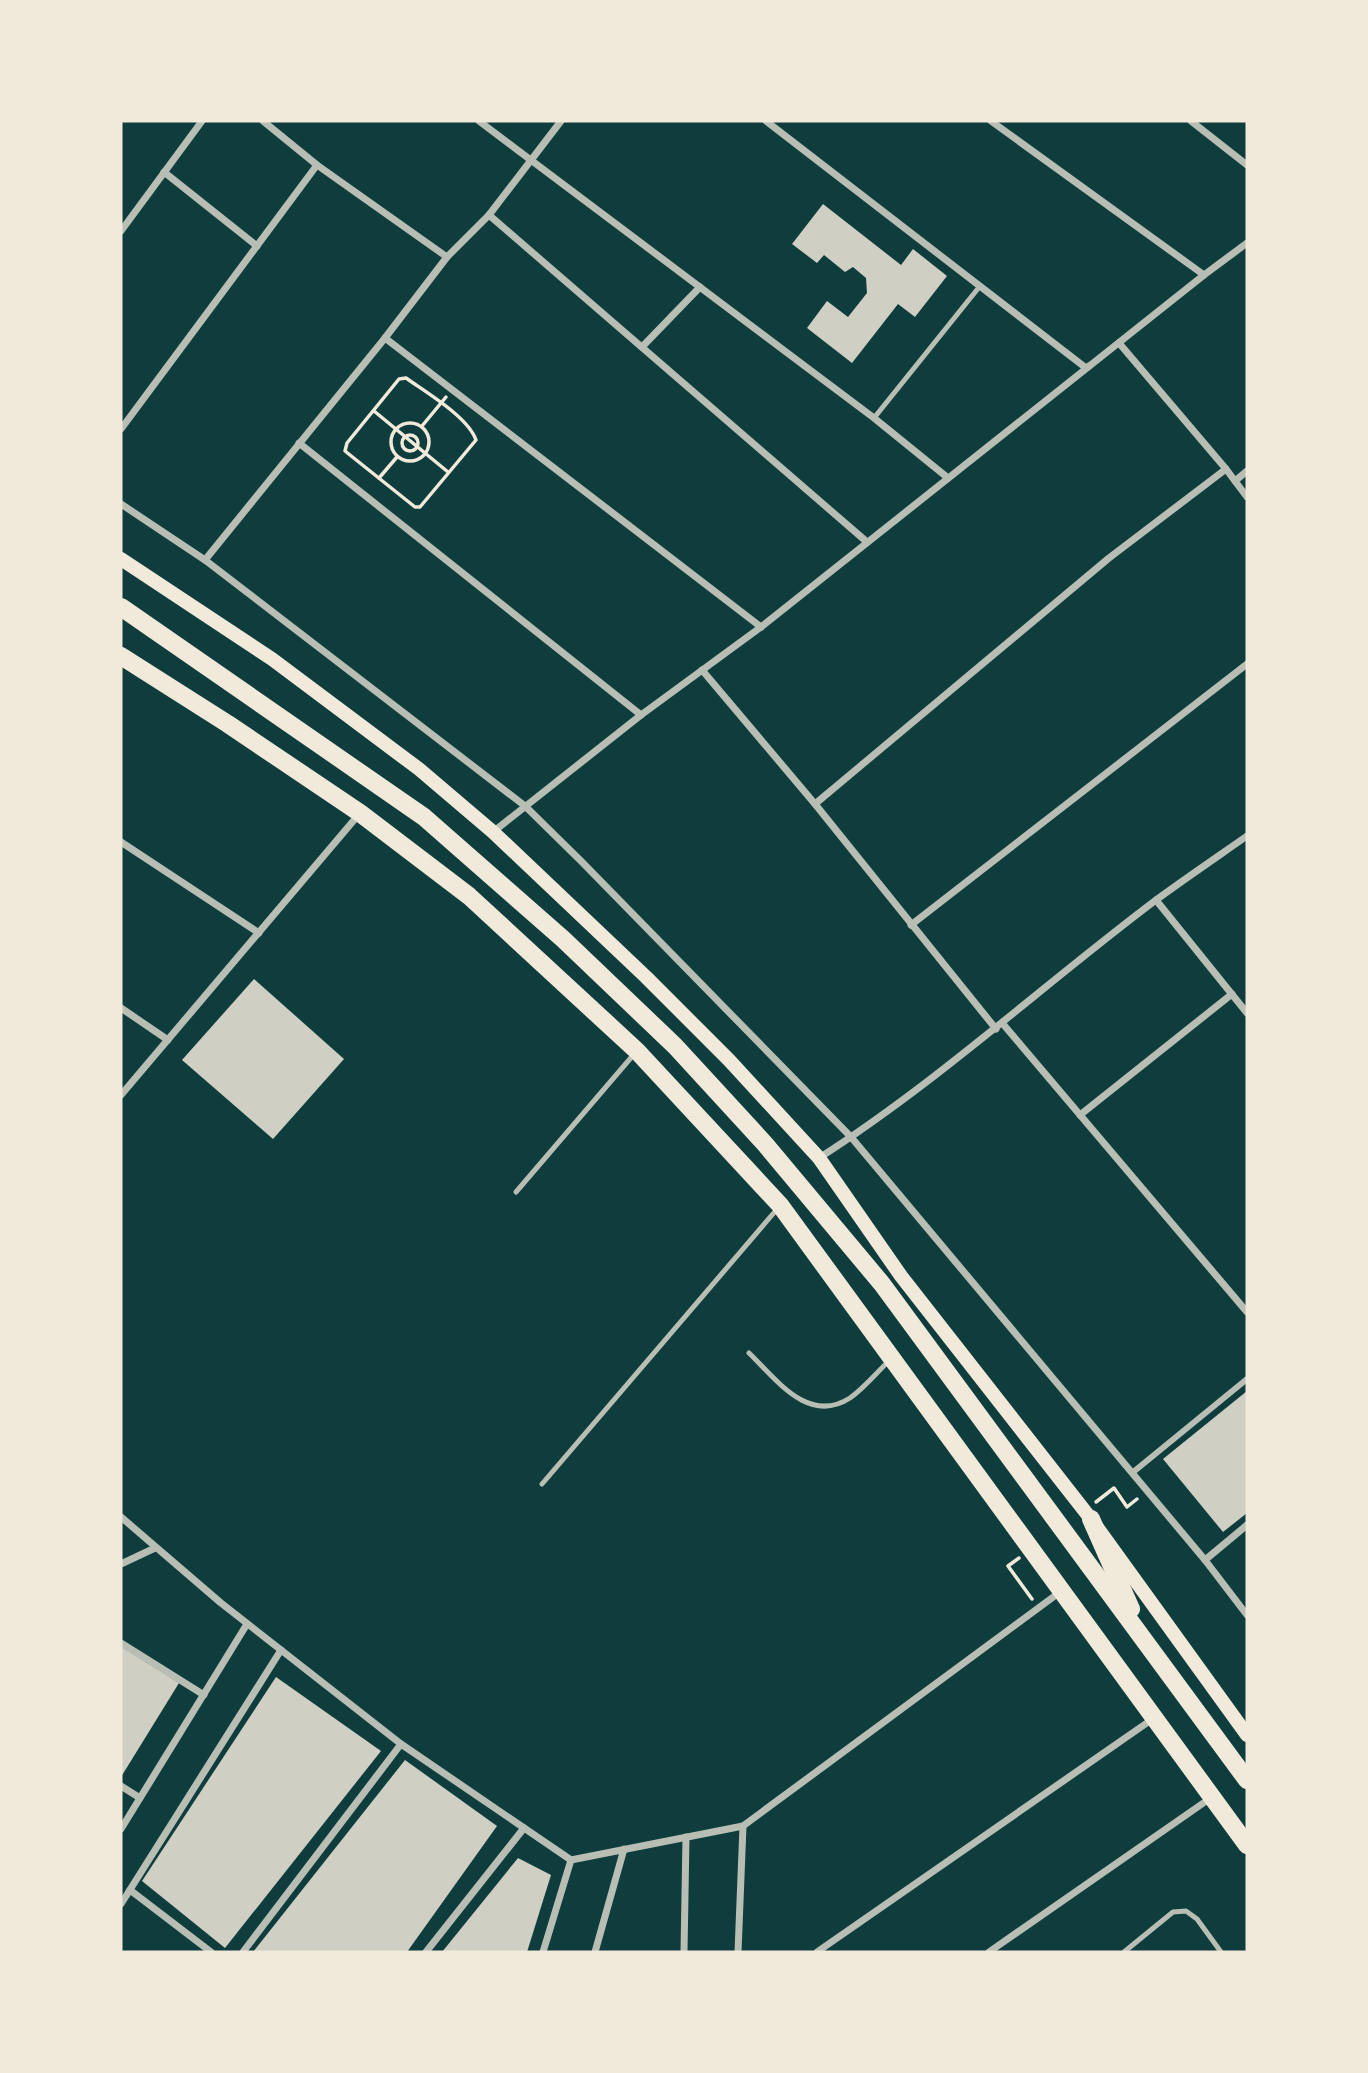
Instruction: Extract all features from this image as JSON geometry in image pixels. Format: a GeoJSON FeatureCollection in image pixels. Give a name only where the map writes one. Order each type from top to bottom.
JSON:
{"type":"FeatureCollection","features":[{"type":"Feature","properties":{"kind":"highway"},"geometry":{"type":"LineString","coordinates":[[121,607],[424,817],[564,939],[675,1046],[765,1144],[882,1284],[1247,1780]]}},
{"type":"Feature","properties":{"kind":"highway"},"geometry":{"type":"LineString","coordinates":[[121,656],[360,813],[469,896],[638,1051],[780,1205],[1247,1846]]}},
{"type":"Feature","properties":{"kind":"highway"},"geometry":{"type":"LineString","coordinates":[[121,671],[142,669]]}},
{"type":"Feature","properties":{"kind":"highway"},"geometry":{"type":"LineString","coordinates":[[1091,1519],[1153,1653]]}},
{"type":"Feature","properties":{"kind":"main road"},"geometry":{"type":"LineString","coordinates":[[121,559],[272,659],[419,769],[493,832],[665,995],[729,1060],[819,1158],[901,1276],[1091,1519],[1247,1735]]}},
{"type":"Feature","properties":{"kind":"street"},"geometry":{"type":"LineString","coordinates":[[121,231],[202,121]]}},
{"type":"Feature","properties":{"kind":"street"},"geometry":{"type":"LineString","coordinates":[[262,121],[317,165],[447,257]]}},
{"type":"Feature","properties":{"kind":"street"},"geometry":{"type":"LineString","coordinates":[[479,121],[874,418],[948,478]]}},
{"type":"Feature","properties":{"kind":"street"},"geometry":{"type":"LineString","coordinates":[[205,560],[385,338],[447,257],[489,215],[562,121]]}},
{"type":"Feature","properties":{"kind":"street"},"geometry":{"type":"LineString","coordinates":[[766,121],[1086,368],[1099,360]]}},
{"type":"Feature","properties":{"kind":"street"},"geometry":{"type":"LineString","coordinates":[[991,121],[1203,275]]}},
{"type":"Feature","properties":{"kind":"street"},"geometry":{"type":"LineString","coordinates":[[1191,121],[1247,165]]}},
{"type":"Feature","properties":{"kind":"street"},"geometry":{"type":"LineString","coordinates":[[121,429],[317,165]]}},
{"type":"Feature","properties":{"kind":"street"},"geometry":{"type":"LineString","coordinates":[[164,172],[257,246]]}},
{"type":"Feature","properties":{"kind":"street"},"geometry":{"type":"LineString","coordinates":[[489,215],[867,542]]}},
{"type":"Feature","properties":{"kind":"street"},"geometry":{"type":"LineString","coordinates":[[493,832],[641,715],[761,627],[1203,275],[1247,243]]}},
{"type":"Feature","properties":{"kind":"street"},"geometry":{"type":"LineString","coordinates":[[642,347],[700,287]]}},
{"type":"Feature","properties":{"kind":"street"},"geometry":{"type":"LineString","coordinates":[[385,338],[761,627]]}},
{"type":"Feature","properties":{"kind":"street"},"geometry":{"type":"LineString","coordinates":[[1119,343],[1247,497]]}},
{"type":"Feature","properties":{"kind":"street"},"geometry":{"type":"LineString","coordinates":[[299,443],[641,715]]}},
{"type":"Feature","properties":{"kind":"street"},"geometry":{"type":"LineString","coordinates":[[815,804],[1109,558],[1226,469]]}},
{"type":"Feature","properties":{"kind":"street"},"geometry":{"type":"LineString","coordinates":[[1235,481],[1247,471]]}},
{"type":"Feature","properties":{"kind":"street"},"geometry":{"type":"LineString","coordinates":[[121,504],[205,560],[525,806],[581,861],[851,1137],[1205,1560],[1247,1615]]}},
{"type":"Feature","properties":{"kind":"street"},"geometry":{"type":"LineString","coordinates":[[911,925],[1244,666],[1247,676]]}},
{"type":"Feature","properties":{"kind":"street"},"geometry":{"type":"LineString","coordinates":[[702,670],[815,804],[996,1029]]}},
{"type":"Feature","properties":{"kind":"street"},"geometry":{"type":"LineString","coordinates":[[121,1094],[360,813]]}},
{"type":"Feature","properties":{"kind":"street"},"geometry":{"type":"LineString","coordinates":[[819,1158],[1003,1024],[1156,901],[1247,836]]}},
{"type":"Feature","properties":{"kind":"street"},"geometry":{"type":"LineString","coordinates":[[121,842],[259,933]]}},
{"type":"Feature","properties":{"kind":"street"},"geometry":{"type":"LineString","coordinates":[[1156,901],[1247,1013]]}},
{"type":"Feature","properties":{"kind":"street"},"geometry":{"type":"LineString","coordinates":[[1080,1115],[1232,994]]}},
{"type":"Feature","properties":{"kind":"street"},"geometry":{"type":"LineString","coordinates":[[121,1009],[168,1040]]}},
{"type":"Feature","properties":{"kind":"street"},"geometry":{"type":"LineString","coordinates":[[1003,1024],[1247,1312]]}},
{"type":"Feature","properties":{"kind":"street"},"geometry":{"type":"LineString","coordinates":[[1132,1473],[1247,1379]]}},
{"type":"Feature","properties":{"kind":"street"},"geometry":{"type":"LineString","coordinates":[[121,1517],[247,1624],[401,1744],[571,1860],[743,1826],[1060,1591]]}},
{"type":"Feature","properties":{"kind":"street"},"geometry":{"type":"LineString","coordinates":[[1205,1560],[1247,1525]]}},
{"type":"Feature","properties":{"kind":"street"},"geometry":{"type":"LineString","coordinates":[[121,1564],[156,1548]]}},
{"type":"Feature","properties":{"kind":"street"},"geometry":{"type":"LineString","coordinates":[[121,1829],[247,1624]]}},
{"type":"Feature","properties":{"kind":"street"},"geometry":{"type":"LineString","coordinates":[[121,1643],[204,1695]]}},
{"type":"Feature","properties":{"kind":"street"},"geometry":{"type":"LineString","coordinates":[[121,1904],[281,1650]]}},
{"type":"Feature","properties":{"kind":"street"},"geometry":{"type":"LineString","coordinates":[[817,1952],[1155,1718]]}},
{"type":"Feature","properties":{"kind":"street"},"geometry":{"type":"LineString","coordinates":[[243,1952],[401,1744]]}},
{"type":"Feature","properties":{"kind":"street"},"geometry":{"type":"LineString","coordinates":[[121,1786],[140,1798]]}},
{"type":"Feature","properties":{"kind":"street"},"geometry":{"type":"LineString","coordinates":[[989,1952],[1212,1797]]}},
{"type":"Feature","properties":{"kind":"street"},"geometry":{"type":"LineString","coordinates":[[738,1952],[743,1826]]}},
{"type":"Feature","properties":{"kind":"street"},"geometry":{"type":"LineString","coordinates":[[426,1952],[524,1828]]}},
{"type":"Feature","properties":{"kind":"street"},"geometry":{"type":"LineString","coordinates":[[684,1952],[686,1838]]}},
{"type":"Feature","properties":{"kind":"street"},"geometry":{"type":"LineString","coordinates":[[595,1952],[624,1849]]}},
{"type":"Feature","properties":{"kind":"street"},"geometry":{"type":"LineString","coordinates":[[543,1952],[571,1860]]}},
{"type":"Feature","properties":{"kind":"street"},"geometry":{"type":"LineString","coordinates":[[130,1890],[211,1952]]}},
{"type":"Feature","properties":{"kind":"lane"},"geometry":{"type":"LineString","coordinates":[[874,418],[980,286]]}},
{"type":"Feature","properties":{"kind":"lane"},"geometry":{"type":"LineString","coordinates":[[516,1192],[638,1051]]}},
{"type":"Feature","properties":{"kind":"lane"},"geometry":{"type":"LineString","coordinates":[[542,1484],[780,1205]]}},
{"type":"Feature","properties":{"kind":"lane"},"geometry":{"type":"LineString","coordinates":[[749,1353],[797,1400],[812,1405],[835,1404],[850,1398],[892,1357]]}},
{"type":"Feature","properties":{"kind":"lane"},"geometry":{"type":"LineString","coordinates":[[1124,1952],[1173,1912],[1186,1911],[1197,1919],[1221,1952]]}},
{"type":"Feature","properties":{"kind":"path"},"geometry":{"type":"LineString","coordinates":[[406,378],[441,403],[473,431],[477,440],[421,507],[415,507],[345,451],[347,443],[399,379],[406,378]]}},
{"type":"Feature","properties":{"kind":"path"},"geometry":{"type":"LineString","coordinates":[[422,427],[452,390]]}},
{"type":"Feature","properties":{"kind":"path"},"geometry":{"type":"LineString","coordinates":[[373,411],[448,472]]}},
{"type":"Feature","properties":{"kind":"path"},"geometry":{"type":"LineString","coordinates":[[410,423],[422,427],[429,437],[425,455],[415,461],[397,457],[391,445],[395,430],[410,423]]}},
{"type":"Feature","properties":{"kind":"path"},"geometry":{"type":"LineString","coordinates":[[404,437],[402,444],[405,448],[410,450],[416,447]]}},
{"type":"Feature","properties":{"kind":"path"},"geometry":{"type":"LineString","coordinates":[[379,478],[397,457]]}},
{"type":"Feature","properties":{"kind":"path"},"geometry":{"type":"LineString","coordinates":[[1114,1488],[1127,1507]]}},
{"type":"Feature","properties":{"kind":"path"},"geometry":{"type":"LineString","coordinates":[[1007,1566],[1038,1608]]}},
{"type":"Feature","properties":{"kind":"building"},"geometry":{"type":"Polygon","coordinates":[[[823,204],[901,265],[913,249],[947,276],[915,317],[898,304],[852,363],[807,328],[827,301],[848,317],[867,293],[866,278],[853,267],[845,272],[824,255],[817,263],[792,244],[823,204]]]}},
{"type":"Feature","properties":{"kind":"building"},"geometry":{"type":"Polygon","coordinates":[[[254,979],[344,1059],[273,1139],[182,1060],[254,979]]]}},
{"type":"Feature","properties":{"kind":"building"},"geometry":{"type":"Polygon","coordinates":[[[1247,1391],[1247,1513],[1223,1532],[1163,1459],[1247,1391]]]}},
{"type":"Feature","properties":{"kind":"building"},"geometry":{"type":"Polygon","coordinates":[[[121,1646],[179,1683],[121,1777],[121,1646]]]}},
{"type":"Feature","properties":{"kind":"building"},"geometry":{"type":"Polygon","coordinates":[[[276,1677],[381,1751],[225,1948],[142,1881],[276,1677]]]}},
{"type":"Feature","properties":{"kind":"building"},"geometry":{"type":"Polygon","coordinates":[[[405,1760],[497,1826],[407,1952],[253,1952],[405,1760]]]}},
{"type":"Feature","properties":{"kind":"building"},"geometry":{"type":"Polygon","coordinates":[[[518,1858],[551,1875],[527,1952],[442,1952],[518,1858]]]}}]}
